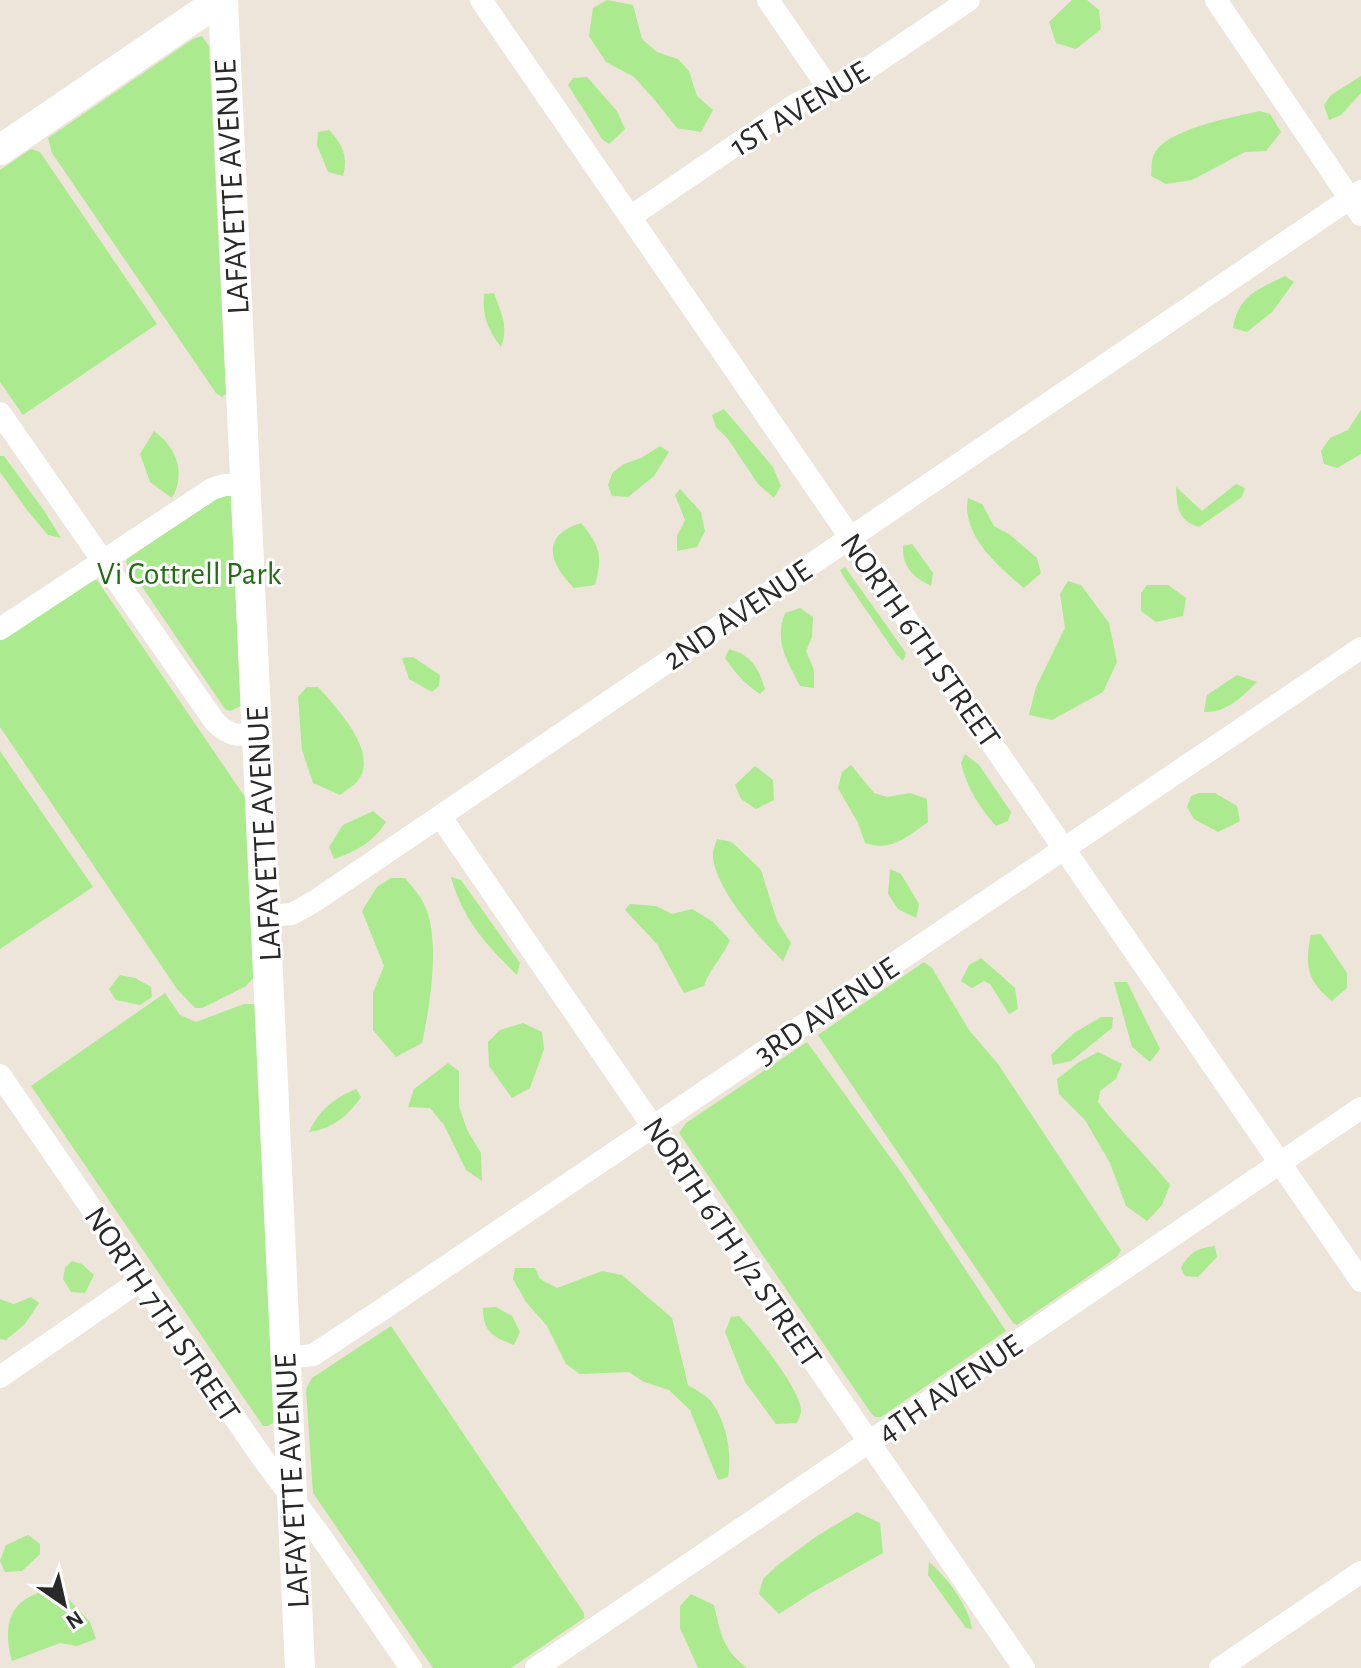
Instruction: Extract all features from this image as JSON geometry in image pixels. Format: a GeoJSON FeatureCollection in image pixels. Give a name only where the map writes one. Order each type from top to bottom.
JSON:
{"type":"FeatureCollection","features":[{"type":"Feature","properties":{"kind":"street"},"geometry":{"type":"LineString","coordinates":[[0,150],[222,0]]}},
{"type":"Feature","properties":{"kind":"street","name":"LAFAYETTE AVENUE"},"geometry":{"type":"LineString","coordinates":[[222,0],[300,1668]]}},
{"type":"Feature","properties":{"kind":"street","name":"NORTH 6TH STREET"},"geometry":{"type":"LineString","coordinates":[[481,0],[1361,1281]]}},
{"type":"Feature","properties":{"kind":"street"},"geometry":{"type":"LineString","coordinates":[[768,0],[829,89]]}},
{"type":"Feature","properties":{"kind":"street","name":"1ST AVENUE"},"geometry":{"type":"LineString","coordinates":[[630,217],[796,104],[856,76],[969,0]]}},
{"type":"Feature","properties":{"kind":"street"},"geometry":{"type":"LineString","coordinates":[[1216,0],[1357,202]]}},
{"type":"Feature","properties":{"kind":"street","name":"2ND AVENUE"},"geometry":{"type":"LineString","coordinates":[[267,916],[292,914],[315,901],[850,538],[1357,202]]}},
{"type":"Feature","properties":{"kind":"street"},"geometry":{"type":"LineString","coordinates":[[0,413],[215,722],[234,736],[258,735]]}},
{"type":"Feature","properties":{"kind":"street"},"geometry":{"type":"LineString","coordinates":[[0,629],[212,489],[224,485],[246,485]]}},
{"type":"Feature","properties":{"kind":"street","name":"3RD AVENUE"},"geometry":{"type":"LineString","coordinates":[[285,1358],[303,1358],[324,1348],[1361,648]]}},
{"type":"Feature","properties":{"kind":"street","name":"NORTH 6TH 1/2 STREET"},"geometry":{"type":"LineString","coordinates":[[440,816],[1024,1668]]}},
{"type":"Feature","properties":{"kind":"street","name":"NORTH 7TH STREET"},"geometry":{"type":"LineString","coordinates":[[0,1075],[411,1668]]}},
{"type":"Feature","properties":{"kind":"street","name":"4TH AVENUE"},"geometry":{"type":"LineString","coordinates":[[536,1668],[1361,1108]]}},
{"type":"Feature","properties":{"kind":"street"},"geometry":{"type":"LineString","coordinates":[[0,1377],[141,1280]]}},
{"type":"Feature","properties":{"kind":"street"},"geometry":{"type":"LineString","coordinates":[[1220,1668],[1361,1572]]}},
{"type":"Feature","properties":{"kind":"green space"},"geometry":{"type":"Polygon","coordinates":[[[607,0],[633,5],[642,39],[657,52],[678,59],[689,71],[697,96],[713,110],[701,132],[677,128],[634,77],[606,62],[589,36],[593,8],[607,0]]]}},
{"type":"Feature","properties":{"kind":"green space"},"geometry":{"type":"Polygon","coordinates":[[[1072,0],[1087,0],[1099,10],[1101,29],[1076,49],[1056,43],[1049,22],[1072,0]]]}},
{"type":"Feature","properties":{"kind":"green space"},"geometry":{"type":"Polygon","coordinates":[[[202,36],[209,46],[226,394],[222,397],[216,393],[52,153],[48,138],[193,39],[202,36]]]}},
{"type":"Feature","properties":{"kind":"green space"},"geometry":{"type":"Polygon","coordinates":[[[1361,76],[1361,93],[1341,115],[1329,120],[1324,105],[1331,95],[1361,76]]]}},
{"type":"Feature","properties":{"kind":"green space"},"geometry":{"type":"Polygon","coordinates":[[[587,77],[617,111],[625,129],[609,144],[602,139],[568,85],[573,78],[587,77]]]}},
{"type":"Feature","properties":{"kind":"green space"},"geometry":{"type":"Polygon","coordinates":[[[1260,111],[1270,114],[1281,132],[1266,151],[1245,152],[1192,180],[1166,184],[1151,176],[1153,157],[1159,147],[1170,139],[1200,126],[1260,111]]]}},
{"type":"Feature","properties":{"kind":"green space"},"geometry":{"type":"Polygon","coordinates":[[[329,130],[343,151],[343,176],[328,172],[317,145],[318,132],[329,130]]]}},
{"type":"Feature","properties":{"kind":"green space"},"geometry":{"type":"Polygon","coordinates":[[[31,149],[40,152],[157,324],[23,415],[0,382],[0,170],[31,149]]]}},
{"type":"Feature","properties":{"kind":"green space"},"geometry":{"type":"Polygon","coordinates":[[[1285,276],[1294,282],[1272,312],[1247,332],[1233,328],[1240,308],[1251,295],[1285,276]]]}},
{"type":"Feature","properties":{"kind":"green space"},"geometry":{"type":"Polygon","coordinates":[[[494,293],[504,327],[501,347],[489,329],[484,309],[484,294],[494,293]]]}},
{"type":"Feature","properties":{"kind":"green space"},"geometry":{"type":"Polygon","coordinates":[[[724,409],[773,467],[781,486],[774,498],[758,484],[728,439],[716,427],[712,415],[724,409]]]}},
{"type":"Feature","properties":{"kind":"green space"},"geometry":{"type":"Polygon","coordinates":[[[1361,410],[1361,454],[1337,468],[1324,464],[1321,451],[1330,438],[1348,430],[1361,410]]]}},
{"type":"Feature","properties":{"kind":"green space"},"geometry":{"type":"Polygon","coordinates":[[[154,431],[168,445],[177,462],[178,479],[172,498],[150,482],[140,454],[154,431]]]}},
{"type":"Feature","properties":{"kind":"green space"},"geometry":{"type":"Polygon","coordinates":[[[660,446],[669,452],[654,476],[628,497],[612,496],[608,485],[613,472],[660,446]]]}},
{"type":"Feature","properties":{"kind":"green space"},"geometry":{"type":"Polygon","coordinates":[[[0,456],[4,456],[61,538],[48,535],[27,510],[0,472],[0,456]]]}},
{"type":"Feature","properties":{"kind":"green space"},"geometry":{"type":"Polygon","coordinates":[[[1236,484],[1245,488],[1242,497],[1199,527],[1187,521],[1180,512],[1176,487],[1202,511],[1236,484]]]}},
{"type":"Feature","properties":{"kind":"green space"},"geometry":{"type":"Polygon","coordinates":[[[680,489],[701,512],[705,531],[697,547],[677,551],[677,536],[685,520],[675,495],[680,489]]]}},
{"type":"Feature","properties":{"kind":"green space","name":"Vi Cottrell Park"},"geometry":{"type":"Polygon","coordinates":[[[231,495],[241,706],[230,711],[225,709],[126,563],[127,559],[216,498],[231,495]]]}},
{"type":"Feature","properties":{"kind":"green space"},"geometry":{"type":"Polygon","coordinates":[[[968,498],[982,504],[994,526],[1009,534],[1037,558],[1041,573],[1024,588],[993,560],[976,537],[967,512],[968,498]]]}},
{"type":"Feature","properties":{"kind":"green space"},"geometry":{"type":"Polygon","coordinates":[[[581,523],[596,545],[599,566],[595,585],[574,588],[559,569],[553,551],[559,535],[581,523]]]}},
{"type":"Feature","properties":{"kind":"green space"},"geometry":{"type":"Polygon","coordinates":[[[912,544],[933,573],[931,586],[914,575],[907,566],[903,546],[912,544]]]}},
{"type":"Feature","properties":{"kind":"green space"},"geometry":{"type":"Polygon","coordinates":[[[845,567],[906,653],[903,661],[845,579],[840,570],[845,567]]]}},
{"type":"Feature","properties":{"kind":"green space"},"geometry":{"type":"Polygon","coordinates":[[[97,580],[247,800],[255,976],[246,986],[202,1008],[195,1008],[177,989],[0,727],[0,640],[84,582],[97,580]]]}},
{"type":"Feature","properties":{"kind":"green space"},"geometry":{"type":"Polygon","coordinates":[[[1068,581],[1081,585],[1109,623],[1117,662],[1103,692],[1052,720],[1029,715],[1036,687],[1065,628],[1060,594],[1068,581]]]}},
{"type":"Feature","properties":{"kind":"green space"},"geometry":{"type":"Polygon","coordinates":[[[1147,585],[1168,585],[1186,598],[1183,616],[1156,622],[1141,611],[1141,593],[1147,585]]]}},
{"type":"Feature","properties":{"kind":"green space"},"geometry":{"type":"Polygon","coordinates":[[[800,608],[813,617],[812,637],[806,651],[814,670],[814,688],[800,686],[781,642],[785,613],[800,608]]]}},
{"type":"Feature","properties":{"kind":"green space"},"geometry":{"type":"Polygon","coordinates":[[[729,649],[748,658],[756,668],[765,689],[760,694],[741,678],[725,658],[729,649]]]}},
{"type":"Feature","properties":{"kind":"green space"},"geometry":{"type":"Polygon","coordinates":[[[413,657],[440,675],[439,686],[432,692],[409,679],[402,658],[413,657]]]}},
{"type":"Feature","properties":{"kind":"green space"},"geometry":{"type":"Polygon","coordinates":[[[1237,675],[1257,682],[1226,707],[1204,712],[1207,695],[1237,675]]]}},
{"type":"Feature","properties":{"kind":"green space"},"geometry":{"type":"Polygon","coordinates":[[[307,687],[318,687],[345,720],[361,747],[364,760],[362,773],[355,784],[340,795],[313,783],[302,750],[298,697],[307,687]]]}},
{"type":"Feature","properties":{"kind":"green space"},"geometry":{"type":"Polygon","coordinates":[[[0,751],[93,887],[0,949],[0,751]]]}},
{"type":"Feature","properties":{"kind":"green space"},"geometry":{"type":"Polygon","coordinates":[[[965,754],[979,765],[1011,812],[1008,821],[996,826],[979,804],[961,763],[965,754]]]}},
{"type":"Feature","properties":{"kind":"green space"},"geometry":{"type":"Polygon","coordinates":[[[851,765],[874,793],[887,797],[910,793],[927,799],[928,822],[906,838],[891,844],[865,843],[858,823],[838,788],[842,772],[851,765]]]}},
{"type":"Feature","properties":{"kind":"green space"},"geometry":{"type":"Polygon","coordinates":[[[755,766],[773,780],[774,800],[756,809],[741,799],[735,785],[755,766]]]}},
{"type":"Feature","properties":{"kind":"green space"},"geometry":{"type":"Polygon","coordinates":[[[1215,793],[1237,806],[1240,821],[1218,832],[1194,819],[1187,807],[1191,796],[1215,793]]]}},
{"type":"Feature","properties":{"kind":"green space"},"geometry":{"type":"Polygon","coordinates":[[[373,811],[386,822],[381,829],[364,845],[334,859],[329,847],[343,825],[373,811]]]}},
{"type":"Feature","properties":{"kind":"green space"},"geometry":{"type":"Polygon","coordinates":[[[717,839],[732,842],[761,870],[777,921],[791,943],[783,961],[751,927],[722,885],[713,858],[717,839]]]}},
{"type":"Feature","properties":{"kind":"green space"},"geometry":{"type":"Polygon","coordinates":[[[890,869],[901,874],[919,904],[916,918],[898,909],[888,894],[890,869]]]}},
{"type":"Feature","properties":{"kind":"green space"},"geometry":{"type":"Polygon","coordinates":[[[451,877],[461,880],[520,963],[517,975],[477,931],[462,906],[451,877]]]}},
{"type":"Feature","properties":{"kind":"green space"},"geometry":{"type":"Polygon","coordinates":[[[391,878],[405,878],[422,901],[429,918],[433,953],[431,992],[422,1043],[396,1057],[373,1030],[373,993],[384,966],[362,911],[377,887],[391,878]]]}},
{"type":"Feature","properties":{"kind":"green space"},"geometry":{"type":"Polygon","coordinates":[[[630,904],[656,906],[672,914],[692,909],[712,921],[730,940],[704,986],[684,993],[657,944],[625,910],[630,904]]]}},
{"type":"Feature","properties":{"kind":"green space"},"geometry":{"type":"Polygon","coordinates":[[[1321,934],[1347,973],[1347,988],[1332,1001],[1313,980],[1308,964],[1311,935],[1321,934]]]}},
{"type":"Feature","properties":{"kind":"green space"},"geometry":{"type":"Polygon","coordinates":[[[981,958],[1015,988],[1018,1009],[1009,1014],[990,984],[984,981],[972,988],[961,981],[969,965],[981,958]]]}},
{"type":"Feature","properties":{"kind":"green space"},"geometry":{"type":"Polygon","coordinates":[[[924,962],[932,968],[969,1030],[998,1064],[1121,1250],[1117,1257],[1017,1325],[818,1035],[924,962]]]}},
{"type":"Feature","properties":{"kind":"green space"},"geometry":{"type":"Polygon","coordinates":[[[120,975],[135,978],[151,987],[152,997],[140,1005],[116,1000],[109,989],[120,975]]]}},
{"type":"Feature","properties":{"kind":"green space"},"geometry":{"type":"Polygon","coordinates":[[[1114,982],[1127,982],[1160,1049],[1150,1062],[1132,1047],[1114,982]]]}},
{"type":"Feature","properties":{"kind":"green space"},"geometry":{"type":"Polygon","coordinates":[[[165,993],[180,1015],[196,1022],[244,1004],[255,1004],[274,1422],[268,1426],[263,1426],[31,1086],[165,993]]]}},
{"type":"Feature","properties":{"kind":"green space"},"geometry":{"type":"Polygon","coordinates":[[[1101,1017],[1113,1017],[1112,1028],[1071,1061],[1053,1065],[1051,1055],[1074,1033],[1101,1017]]]}},
{"type":"Feature","properties":{"kind":"green space"},"geometry":{"type":"Polygon","coordinates":[[[523,1023],[542,1032],[544,1049],[530,1088],[512,1098],[489,1066],[488,1042],[500,1030],[523,1023]]]}},
{"type":"Feature","properties":{"kind":"green space"},"geometry":{"type":"Polygon","coordinates":[[[807,1042],[903,1175],[1006,1331],[881,1417],[871,1413],[679,1133],[686,1123],[807,1042]]]}},
{"type":"Feature","properties":{"kind":"green space"},"geometry":{"type":"Polygon","coordinates":[[[1098,1052],[1122,1064],[1116,1079],[1100,1091],[1098,1102],[1170,1185],[1162,1205],[1147,1221],[1126,1206],[1110,1163],[1085,1120],[1059,1094],[1057,1079],[1098,1052]]]}},
{"type":"Feature","properties":{"kind":"green space"},"geometry":{"type":"Polygon","coordinates":[[[448,1063],[459,1071],[459,1106],[467,1130],[481,1153],[482,1181],[466,1170],[444,1125],[430,1108],[408,1107],[414,1089],[448,1063]]]}},
{"type":"Feature","properties":{"kind":"green space"},"geometry":{"type":"Polygon","coordinates":[[[356,1089],[361,1097],[345,1116],[332,1125],[309,1132],[328,1106],[356,1089]]]}},
{"type":"Feature","properties":{"kind":"green space"},"geometry":{"type":"Polygon","coordinates":[[[1215,1246],[1217,1257],[1198,1277],[1185,1276],[1181,1268],[1191,1255],[1215,1246]]]}},
{"type":"Feature","properties":{"kind":"green space"},"geometry":{"type":"Polygon","coordinates":[[[72,1261],[82,1264],[94,1275],[85,1293],[71,1292],[63,1279],[65,1268],[72,1261]]]}},
{"type":"Feature","properties":{"kind":"green space"},"geometry":{"type":"Polygon","coordinates":[[[515,1268],[535,1268],[540,1279],[557,1288],[602,1271],[622,1275],[672,1318],[688,1385],[711,1401],[722,1421],[729,1449],[728,1477],[718,1480],[690,1410],[669,1390],[644,1382],[629,1372],[580,1374],[566,1364],[547,1326],[526,1302],[513,1279],[515,1268]]]}},
{"type":"Feature","properties":{"kind":"green space"},"geometry":{"type":"Polygon","coordinates":[[[31,1297],[39,1303],[25,1324],[6,1340],[0,1339],[0,1299],[14,1304],[31,1297]]]}},
{"type":"Feature","properties":{"kind":"green space"},"geometry":{"type":"Polygon","coordinates":[[[496,1307],[512,1316],[520,1332],[514,1345],[495,1336],[487,1328],[483,1308],[496,1307]]]}},
{"type":"Feature","properties":{"kind":"green space"},"geometry":{"type":"Polygon","coordinates":[[[739,1316],[794,1390],[801,1411],[797,1423],[776,1424],[745,1382],[725,1332],[731,1317],[739,1316]]]}},
{"type":"Feature","properties":{"kind":"green space"},"geometry":{"type":"Polygon","coordinates":[[[391,1326],[584,1613],[584,1618],[511,1668],[433,1668],[313,1493],[306,1389],[312,1378],[391,1326]]]}},
{"type":"Feature","properties":{"kind":"green space"},"geometry":{"type":"Polygon","coordinates":[[[857,1512],[880,1523],[883,1553],[779,1614],[759,1594],[763,1579],[817,1536],[857,1512]]]}},
{"type":"Feature","properties":{"kind":"green space"},"geometry":{"type":"Polygon","coordinates":[[[28,1535],[40,1544],[40,1554],[22,1571],[5,1572],[0,1561],[6,1545],[28,1535]]]}},
{"type":"Feature","properties":{"kind":"green space"},"geometry":{"type":"Polygon","coordinates":[[[929,1562],[956,1592],[972,1629],[966,1628],[928,1575],[929,1562]]]}},
{"type":"Feature","properties":{"kind":"green space"},"geometry":{"type":"Polygon","coordinates":[[[58,1588],[90,1622],[96,1639],[77,1646],[60,1643],[12,1661],[8,1632],[14,1610],[31,1596],[58,1588]]]}},
{"type":"Feature","properties":{"kind":"green space"},"geometry":{"type":"Polygon","coordinates":[[[691,1594],[714,1605],[727,1647],[747,1668],[698,1668],[680,1628],[680,1606],[691,1594]]]}}]}
